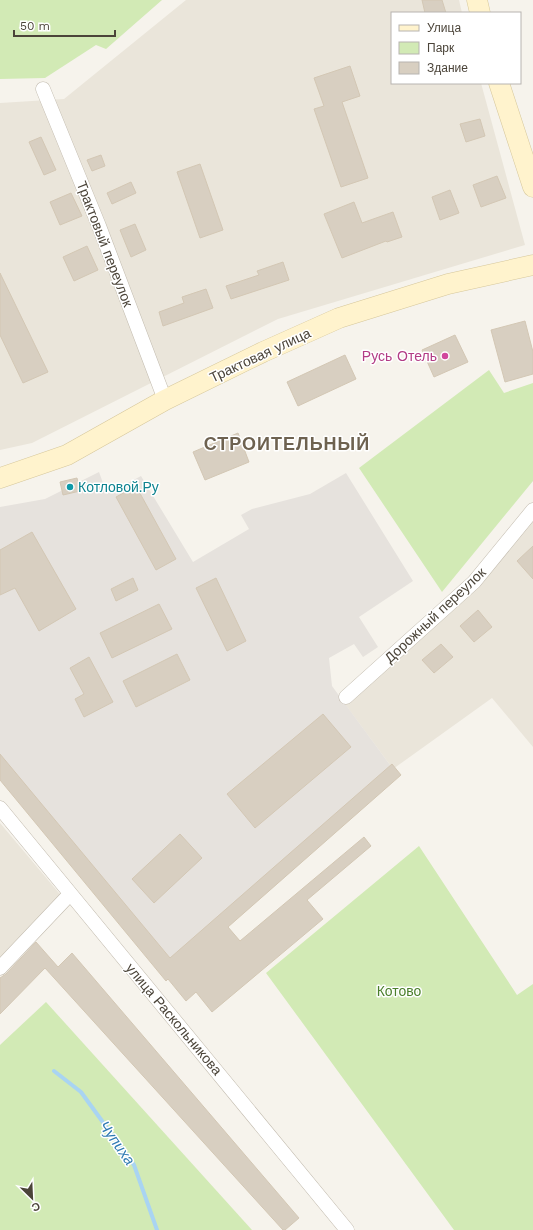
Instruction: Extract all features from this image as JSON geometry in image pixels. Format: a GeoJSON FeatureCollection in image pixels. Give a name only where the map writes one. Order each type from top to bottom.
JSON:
{"type":"FeatureCollection","features":[{"type":"Feature","properties":{"kind":"main road"},"geometry":{"type":"LineString","coordinates":[[477,0],[480,12]]}},
{"type":"Feature","properties":{"kind":"main road"},"geometry":{"type":"LineString","coordinates":[[499,84],[533,188]]}},
{"type":"Feature","properties":{"kind":"main road","name":"Трактовая улица"},"geometry":{"type":"LineString","coordinates":[[0,478],[67,455],[165,400],[263,352],[340,318],[448,284],[533,265]]}},
{"type":"Feature","properties":{"kind":"street","name":"Трактовый переулок"},"geometry":{"type":"LineString","coordinates":[[43,90],[99,226],[165,400]]}},
{"type":"Feature","properties":{"kind":"street","name":"Дорожный переулок"},"geometry":{"type":"LineString","coordinates":[[346,696],[474,582],[533,510]]}},
{"type":"Feature","properties":{"kind":"street","name":"улица Раскольникова"},"geometry":{"type":"LineString","coordinates":[[0,808],[347,1230]]}},
{"type":"Feature","properties":{"kind":"street"},"geometry":{"type":"LineString","coordinates":[[0,968],[70,894]]}},
{"type":"Feature","properties":{"kind":"shaded area"},"geometry":{"type":"Polygon","coordinates":[[[186,0],[459,0],[462,12],[391,12],[391,84],[481,84],[525,245],[278,319],[32,443],[0,450],[0,103],[64,99],[186,0]]]}},
{"type":"Feature","properties":{"kind":"shaded area"},"geometry":{"type":"Polygon","coordinates":[[[99,472],[107,494],[141,476],[193,562],[249,529],[241,515],[252,509],[310,494],[346,473],[413,581],[359,617],[378,647],[363,657],[354,644],[329,658],[332,686],[393,769],[170,964],[0,755],[0,507],[45,499],[99,472]]]}},
{"type":"Feature","properties":{"kind":"shaded area"},"geometry":{"type":"Polygon","coordinates":[[[533,515],[533,747],[492,698],[393,769],[345,704],[477,584],[533,515]]]}},
{"type":"Feature","properties":{"kind":"shaded area"},"geometry":{"type":"Polygon","coordinates":[[[0,823],[64,899],[0,964],[0,823]]]}},
{"type":"Feature","properties":{"kind":"green space"},"geometry":{"type":"Polygon","coordinates":[[[0,0],[162,0],[106,49],[96,45],[45,78],[0,79],[0,0]]]}},
{"type":"Feature","properties":{"kind":"green space"},"geometry":{"type":"Polygon","coordinates":[[[489,370],[504,393],[533,383],[533,481],[442,592],[359,468],[489,370]]]}},
{"type":"Feature","properties":{"kind":"green space","name":"Котово"},"geometry":{"type":"Polygon","coordinates":[[[419,846],[517,995],[533,984],[533,1230],[454,1230],[266,973],[419,846]]]}},
{"type":"Feature","properties":{"kind":"green space"},"geometry":{"type":"Polygon","coordinates":[[[46,1002],[252,1230],[0,1230],[0,1045],[46,1002]]]}},
{"type":"Feature","properties":{"kind":"building"},"geometry":{"type":"Polygon","coordinates":[[[422,0],[442,0],[446,12],[425,12],[422,0]]]}},
{"type":"Feature","properties":{"kind":"building"},"geometry":{"type":"Polygon","coordinates":[[[350,66],[360,96],[342,102],[368,178],[341,187],[314,109],[324,106],[314,78],[350,66]]]}},
{"type":"Feature","properties":{"kind":"building"},"geometry":{"type":"Polygon","coordinates":[[[480,119],[485,136],[466,142],[460,124],[480,119]]]}},
{"type":"Feature","properties":{"kind":"building"},"geometry":{"type":"Polygon","coordinates":[[[41,137],[56,170],[44,175],[29,142],[41,137]]]}},
{"type":"Feature","properties":{"kind":"building"},"geometry":{"type":"Polygon","coordinates":[[[101,155],[105,166],[92,171],[87,160],[101,155]]]}},
{"type":"Feature","properties":{"kind":"building"},"geometry":{"type":"Polygon","coordinates":[[[200,164],[223,230],[200,238],[177,172],[200,164]]]}},
{"type":"Feature","properties":{"kind":"building"},"geometry":{"type":"Polygon","coordinates":[[[497,176],[506,198],[481,207],[473,185],[497,176]]]}},
{"type":"Feature","properties":{"kind":"building"},"geometry":{"type":"Polygon","coordinates":[[[131,182],[136,193],[112,204],[107,193],[131,182]]]}},
{"type":"Feature","properties":{"kind":"building"},"geometry":{"type":"Polygon","coordinates":[[[450,190],[459,213],[440,220],[432,197],[450,190]]]}},
{"type":"Feature","properties":{"kind":"building"},"geometry":{"type":"Polygon","coordinates":[[[71,193],[82,216],[60,225],[50,202],[71,193]]]}},
{"type":"Feature","properties":{"kind":"building"},"geometry":{"type":"Polygon","coordinates":[[[354,202],[362,223],[393,212],[402,237],[387,242],[386,241],[342,258],[324,214],[354,202]]]}},
{"type":"Feature","properties":{"kind":"building"},"geometry":{"type":"Polygon","coordinates":[[[135,224],[146,250],[131,257],[120,230],[135,224]]]}},
{"type":"Feature","properties":{"kind":"building"},"geometry":{"type":"Polygon","coordinates":[[[87,246],[98,270],[74,281],[63,257],[87,246]]]}},
{"type":"Feature","properties":{"kind":"building"},"geometry":{"type":"Polygon","coordinates":[[[283,262],[289,280],[231,299],[226,286],[259,275],[257,271],[283,262]]]}},
{"type":"Feature","properties":{"kind":"building"},"geometry":{"type":"Polygon","coordinates":[[[0,273],[48,372],[23,383],[0,335],[0,273]]]}},
{"type":"Feature","properties":{"kind":"building"},"geometry":{"type":"Polygon","coordinates":[[[206,289],[213,308],[163,326],[159,312],[184,303],[182,297],[206,289]]]}},
{"type":"Feature","properties":{"kind":"building"},"geometry":{"type":"Polygon","coordinates":[[[525,321],[533,352],[533,374],[505,382],[491,330],[525,321]]]}},
{"type":"Feature","properties":{"kind":"building"},"geometry":{"type":"Polygon","coordinates":[[[455,335],[468,362],[434,377],[422,350],[455,335]]]}},
{"type":"Feature","properties":{"kind":"building"},"geometry":{"type":"Polygon","coordinates":[[[345,355],[356,379],[298,406],[287,382],[345,355]]]}},
{"type":"Feature","properties":{"kind":"building"},"geometry":{"type":"Polygon","coordinates":[[[238,433],[249,462],[205,480],[193,452],[238,433]]]}},
{"type":"Feature","properties":{"kind":"building","name":"Котловой.Ру"},"geometry":{"type":"Polygon","coordinates":[[[77,478],[80,491],[63,495],[60,482],[77,478]]]}},
{"type":"Feature","properties":{"kind":"building"},"geometry":{"type":"Polygon","coordinates":[[[136,486],[176,559],[156,570],[116,497],[136,486]]]}},
{"type":"Feature","properties":{"kind":"building"},"geometry":{"type":"Polygon","coordinates":[[[32,532],[76,609],[39,631],[15,588],[0,595],[0,550],[32,532]]]}},
{"type":"Feature","properties":{"kind":"building"},"geometry":{"type":"Polygon","coordinates":[[[533,546],[533,579],[517,561],[533,546]]]}},
{"type":"Feature","properties":{"kind":"building"},"geometry":{"type":"Polygon","coordinates":[[[133,578],[138,590],[116,601],[111,589],[133,578]]]}},
{"type":"Feature","properties":{"kind":"building"},"geometry":{"type":"Polygon","coordinates":[[[216,578],[246,641],[227,651],[196,588],[216,578]]]}},
{"type":"Feature","properties":{"kind":"building"},"geometry":{"type":"Polygon","coordinates":[[[159,604],[172,629],[112,658],[100,633],[159,604]]]}},
{"type":"Feature","properties":{"kind":"building"},"geometry":{"type":"Polygon","coordinates":[[[478,610],[492,627],[474,642],[460,626],[478,610]]]}},
{"type":"Feature","properties":{"kind":"building"},"geometry":{"type":"Polygon","coordinates":[[[441,644],[453,657],[434,673],[422,660],[441,644]]]}},
{"type":"Feature","properties":{"kind":"building"},"geometry":{"type":"Polygon","coordinates":[[[177,654],[190,680],[136,707],[123,681],[177,654]]]}},
{"type":"Feature","properties":{"kind":"building"},"geometry":{"type":"Polygon","coordinates":[[[89,657],[113,702],[84,717],[75,699],[84,694],[70,668],[89,657]]]}},
{"type":"Feature","properties":{"kind":"building"},"geometry":{"type":"Polygon","coordinates":[[[323,714],[351,747],[255,828],[227,794],[323,714]]]}},
{"type":"Feature","properties":{"kind":"building"},"geometry":{"type":"Polygon","coordinates":[[[0,754],[170,958],[392,764],[401,775],[228,927],[240,941],[364,837],[371,846],[307,900],[323,919],[212,1012],[196,992],[186,1001],[168,979],[166,981],[0,780],[0,754]]]}},
{"type":"Feature","properties":{"kind":"building"},"geometry":{"type":"Polygon","coordinates":[[[180,834],[202,858],[154,903],[132,879],[180,834]]]}},
{"type":"Feature","properties":{"kind":"building"},"geometry":{"type":"Polygon","coordinates":[[[36,942],[58,967],[72,953],[299,1218],[283,1230],[45,968],[0,1014],[0,978],[6,974],[36,942]]]}},
{"type":"Feature","properties":{"kind":"waterway","name":"Чупиха"},"geometry":{"type":"LineString","coordinates":[[54,1071],[81,1092],[134,1165],[157,1230]]}},
{"type":"Feature","properties":{"kind":"place","name":"Русь Отель"},"geometry":{"type":"Point","coordinates":[445,356]}},
{"type":"Feature","properties":{"kind":"place","name":"Котловой.Ру"},"geometry":{"type":"Point","coordinates":[70,487]}},
{"type":"Feature","properties":{"kind":"district","name":"СТРОИТЕЛЬНЫЙ"},"geometry":{"type":"Point","coordinates":[287,443]}}]}
